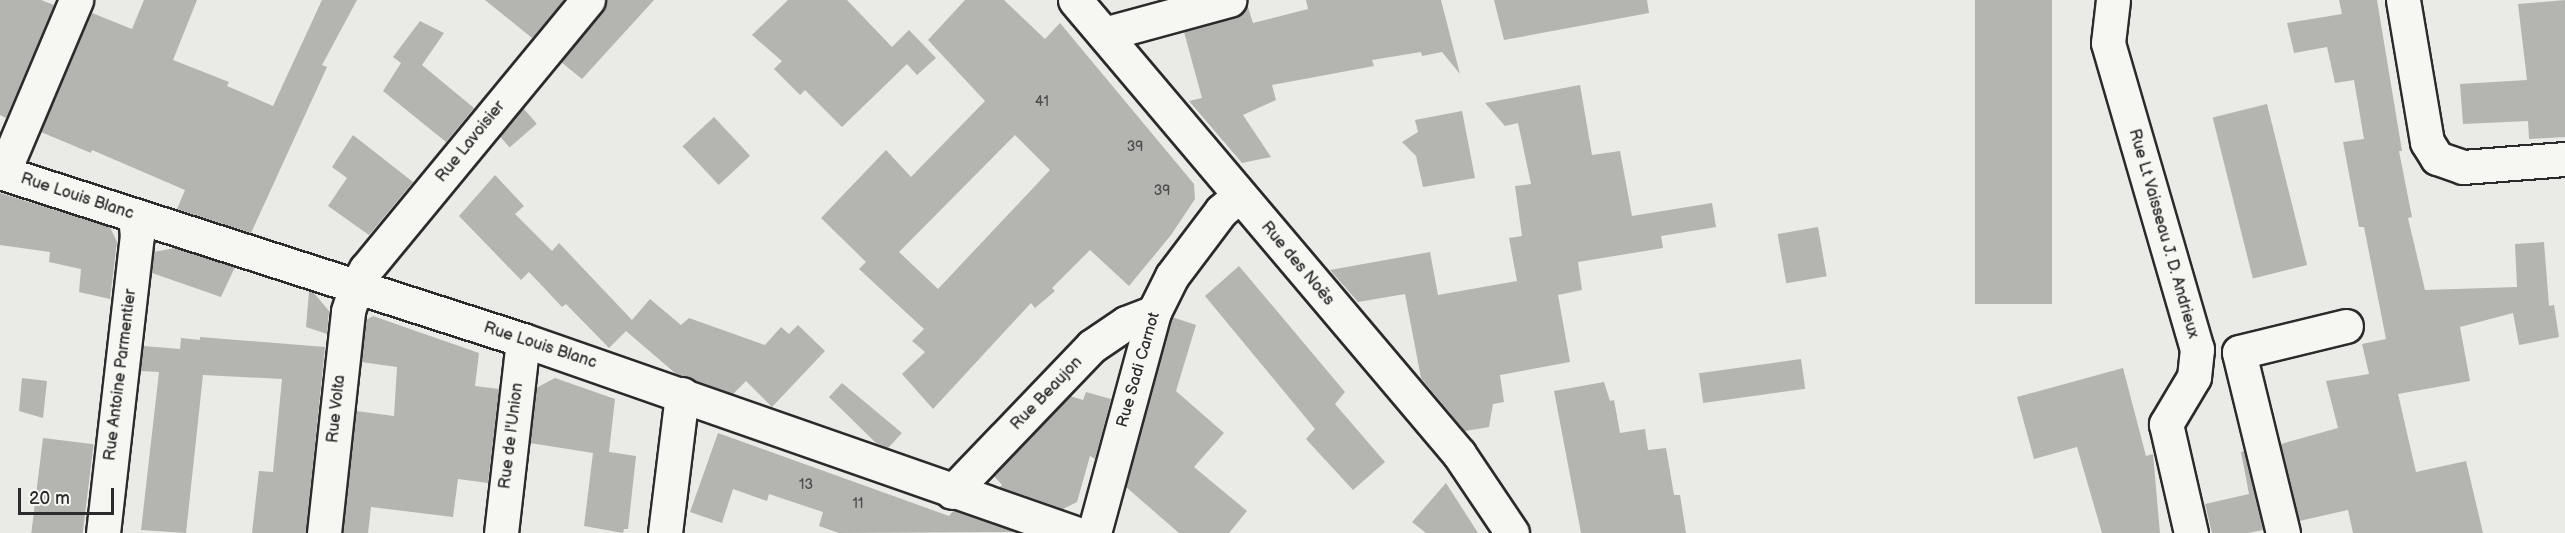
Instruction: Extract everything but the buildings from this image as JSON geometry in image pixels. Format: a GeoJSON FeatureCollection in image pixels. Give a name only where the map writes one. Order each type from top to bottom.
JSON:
{"type":"FeatureCollection","features":[{"type":"Feature","properties":{"kind":"street"},"geometry":{"type":"LineString","coordinates":[[1,172],[76,0]]}},
{"type":"Feature","properties":{"kind":"street","name":"Rue Lavoisier"},"geometry":{"type":"LineString","coordinates":[[356,286],[366,269],[588,0]]}},
{"type":"Feature","properties":{"kind":"street","name":"Rue des Noës"},"geometry":{"type":"LineString","coordinates":[[1075,0],[1459,454],[1512,533]]}},
{"type":"Feature","properties":{"kind":"street"},"geometry":{"type":"LineString","coordinates":[[1104,34],[1229,0]]}},
{"type":"Feature","properties":{"kind":"street","name":"Rue Lt Vaisseau J. D. Andrieux"},"geometry":{"type":"LineString","coordinates":[[2113,0],[2108,43],[2197,350],[2194,377],[2166,424],[2191,533]]}},
{"type":"Feature","properties":{"kind":"street"},"geometry":{"type":"LineString","coordinates":[[2403,0],[2427,142],[2437,158],[2463,166],[2565,159]]}},
{"type":"Feature","properties":{"kind":"street","name":"Rue Louis Blanc"},"geometry":{"type":"LineString","coordinates":[[1,172],[523,340],[682,394],[952,492],[1075,533]]}},
{"type":"Feature","properties":{"kind":"street","name":"Rue Sadi Carnot"},"geometry":{"type":"LineString","coordinates":[[1094,533],[1154,312],[1172,276],[1221,212],[1239,196]]}},
{"type":"Feature","properties":{"kind":"street","name":"Rue Antoine Parmentier"},"geometry":{"type":"LineString","coordinates":[[103,533],[137,236],[135,217]]}},
{"type":"Feature","properties":{"kind":"street","name":"Rue Volta"},"geometry":{"type":"LineString","coordinates":[[324,533],[348,311],[356,286]]}},
{"type":"Feature","properties":{"kind":"street","name":"Rue Beaujon"},"geometry":{"type":"LineString","coordinates":[[952,492],[1092,346],[1126,323],[1154,312]]}},
{"type":"Feature","properties":{"kind":"street"},"geometry":{"type":"LineString","coordinates":[[2283,533],[2239,352],[2346,326]]}},
{"type":"Feature","properties":{"kind":"street","name":"Rue de l'Union"},"geometry":{"type":"LineString","coordinates":[[501,533],[523,340]]}},
{"type":"Feature","properties":{"kind":"street"},"geometry":{"type":"LineString","coordinates":[[664,533],[682,394]]}}]}
